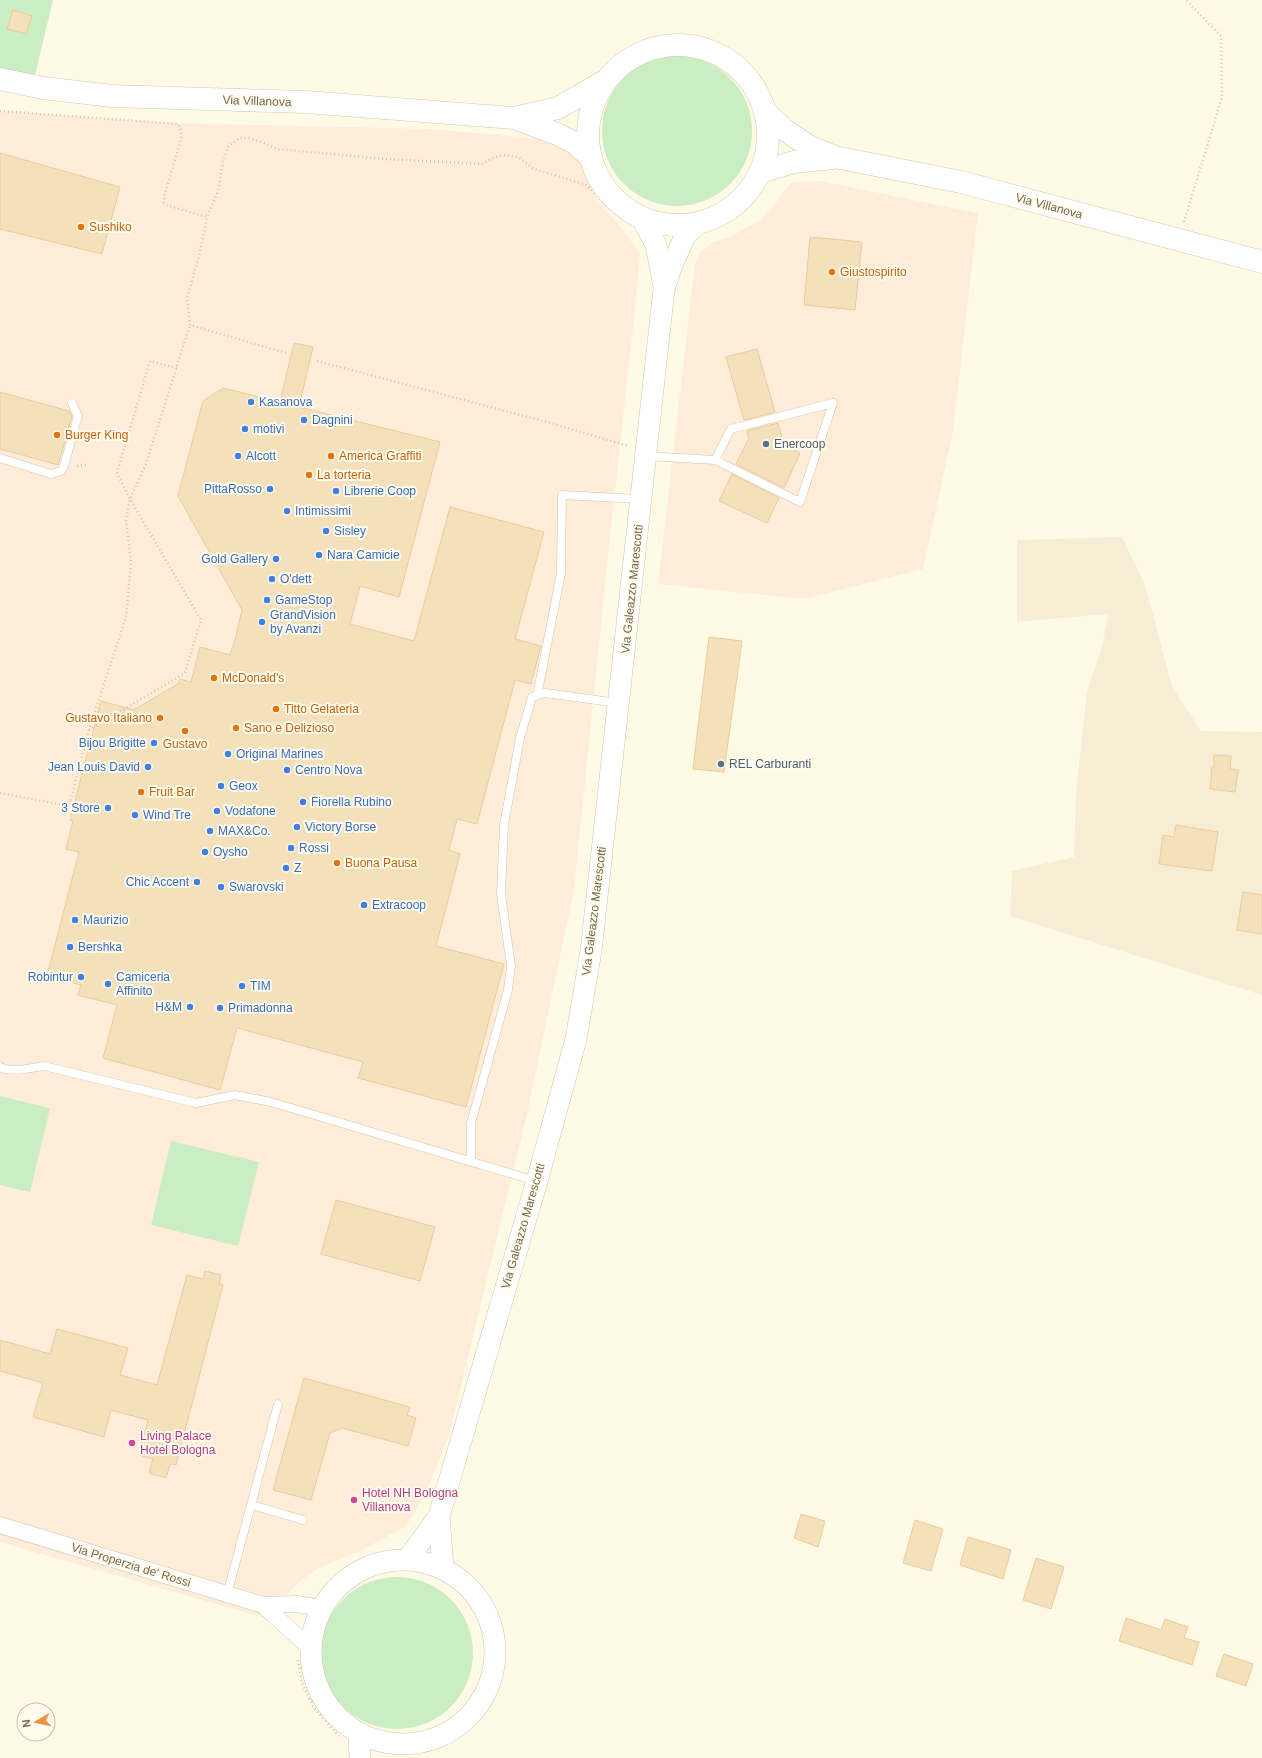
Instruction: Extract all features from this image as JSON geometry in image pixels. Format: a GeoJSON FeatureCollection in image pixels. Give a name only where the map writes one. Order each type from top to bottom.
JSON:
{"type":"FeatureCollection","features":[{"type":"Feature","properties":{"kind":"main road"},"geometry":{"type":"LineString","coordinates":[[670,44],[695,46],[720,54],[740,69],[756,89],[766,113],[768,133],[767,153],[760,172],[749,191],[734,206],[697,224],[666,225],[633,218],[601,182],[590,157],[588,131],[593,104],[605,81],[623,63],[645,50],[670,44]]}},
{"type":"Feature","properties":{"kind":"main road","name":"Via Villanova"},"geometry":{"type":"LineString","coordinates":[[0,79],[43,88],[112,96],[306,102],[514,118],[575,143],[590,157]]}},
{"type":"Feature","properties":{"kind":"main road","name":"Via Villanova"},"geometry":{"type":"LineString","coordinates":[[514,118],[558,108],[605,81]]}},
{"type":"Feature","properties":{"kind":"main road","name":"Via Villanova"},"geometry":{"type":"LineString","coordinates":[[766,113],[785,130],[810,147],[835,157],[961,182],[1262,262]]}},
{"type":"Feature","properties":{"kind":"main road","name":"Via Villanova"},"geometry":{"type":"LineString","coordinates":[[760,172],[794,162],[835,157]]}},
{"type":"Feature","properties":{"kind":"street","name":"Via Galeazzo Marescotti"},"geometry":{"type":"LineString","coordinates":[[633,218],[656,245],[664,289]]}},
{"type":"Feature","properties":{"kind":"street","name":"Via Galeazzo Marescotti"},"geometry":{"type":"LineString","coordinates":[[408,1559],[439,1516],[537,1181],[577,1032],[591,951],[664,289],[685,236],[697,224]]}},
{"type":"Feature","properties":{"kind":"street","name":"Via Galeazzo Marescotti"},"geometry":{"type":"LineString","coordinates":[[439,1516],[442,1568]]}},
{"type":"Feature","properties":{"kind":"street","name":"Via Properzia de' Rossi"},"geometry":{"type":"LineString","coordinates":[[0,1525],[262,1605],[297,1604],[321,1608]]}},
{"type":"Feature","properties":{"kind":"street"},"geometry":{"type":"LineString","coordinates":[[360,1758],[351,1738],[349,1728],[328,1706],[314,1678],[310,1648],[313,1627],[321,1608],[336,1586],[357,1571],[382,1561],[408,1559],[426,1562],[442,1568],[468,1585],[486,1610],[495,1639],[494,1670],[483,1699],[463,1722],[437,1738],[407,1745],[382,1758]]}},
{"type":"Feature","properties":{"kind":"street","name":"Via Properzia de' Rossi"},"geometry":{"type":"LineString","coordinates":[[262,1605],[310,1648]]}},
{"type":"Feature","properties":{"kind":"street"},"geometry":{"type":"LineString","coordinates":[[351,1738],[380,1744],[407,1745]]}},
{"type":"Feature","properties":{"kind":"lane"},"geometry":{"type":"LineString","coordinates":[[0,458],[51,474],[61,471],[64,466],[78,416],[72,403]]}},
{"type":"Feature","properties":{"kind":"lane"},"geometry":{"type":"LineString","coordinates":[[646,456],[715,460],[800,502],[833,403],[730,429],[715,460]]}},
{"type":"Feature","properties":{"kind":"lane"},"geometry":{"type":"LineString","coordinates":[[537,696],[561,573],[562,495],[642,499]]}},
{"type":"Feature","properties":{"kind":"lane"},"geometry":{"type":"LineString","coordinates":[[471,1162],[472,1124],[508,990],[511,966],[501,894],[504,825],[520,738],[532,697],[545,693],[619,703]]}},
{"type":"Feature","properties":{"kind":"lane"},"geometry":{"type":"LineString","coordinates":[[0,1067],[4,1069],[21,1069],[44,1066],[196,1103],[235,1095],[272,1102],[537,1181]]}},
{"type":"Feature","properties":{"kind":"lane"},"geometry":{"type":"LineString","coordinates":[[227,1595],[278,1404]]}},
{"type":"Feature","properties":{"kind":"lane"},"geometry":{"type":"LineString","coordinates":[[252,1505],[303,1520]]}},
{"type":"Feature","properties":{"kind":"path"},"geometry":{"type":"LineString","coordinates":[[1179,240],[1222,97],[1221,36],[1186,0]]}},
{"type":"Feature","properties":{"kind":"path"},"geometry":{"type":"LineString","coordinates":[[0,111],[178,124],[181,130],[181,140],[164,197],[164,203],[166,205],[207,217]]}},
{"type":"Feature","properties":{"kind":"path"},"geometry":{"type":"LineString","coordinates":[[0,793],[69,806],[89,730],[126,617],[131,563],[126,520],[130,500],[146,464],[190,325],[187,298],[199,256],[207,217],[218,191],[223,162],[228,147],[239,138],[249,138],[277,149],[386,159],[482,164],[491,158],[502,155],[518,157],[534,169],[587,185],[606,206],[633,218]]}},
{"type":"Feature","properties":{"kind":"path"},"geometry":{"type":"LineString","coordinates":[[190,325],[286,353]]}},
{"type":"Feature","properties":{"kind":"path"},"geometry":{"type":"LineString","coordinates":[[89,730],[185,673],[201,620],[130,500],[116,472],[150,361],[177,368]]}},
{"type":"Feature","properties":{"kind":"path"},"geometry":{"type":"LineString","coordinates":[[317,361],[554,424],[628,446],[629,440]]}},
{"type":"Feature","properties":{"kind":"path"},"geometry":{"type":"LineString","coordinates":[[289,1628],[286,1638],[296,1652],[302,1683],[314,1708],[337,1732],[351,1738]]}},
{"type":"Feature","properties":{"kind":"shaded area"},"geometry":{"type":"Polygon","coordinates":[[[0,110],[78,117],[175,123],[431,129],[545,139],[578,155],[595,197],[626,234],[640,254],[574,890],[527,1114],[449,1435],[426,1493],[406,1526],[360,1551],[319,1568],[301,1580],[282,1600],[275,1621],[0,1542],[0,110]]]}},
{"type":"Feature","properties":{"kind":"shaded area"},"geometry":{"type":"Polygon","coordinates":[[[820,181],[978,213],[953,431],[923,569],[804,599],[658,584],[695,263],[701,251],[713,242],[730,237],[759,221],[773,207],[792,182],[820,181]]]}},
{"type":"Feature","properties":{"kind":"shaded area"},"geometry":{"type":"Polygon","coordinates":[[[1122,537],[1145,585],[1172,687],[1201,731],[1262,732],[1262,995],[1010,916],[1012,871],[1074,857],[1076,792],[1087,691],[1102,648],[1108,614],[1017,622],[1017,540],[1122,537]]]}},
{"type":"Feature","properties":{"kind":"green space"},"geometry":{"type":"Polygon","coordinates":[[[0,0],[53,0],[31,86],[0,80],[0,0]]]}},
{"type":"Feature","properties":{"kind":"green space"},"geometry":{"type":"Polygon","coordinates":[[[677,56],[699,59],[719,69],[730,78],[739,89],[749,109],[752,131],[749,153],[739,173],[730,184],[719,193],[699,203],[677,206],[655,203],[635,193],[624,184],[615,173],[605,153],[602,131],[605,109],[615,89],[624,78],[635,69],[655,59],[677,56]]]}},
{"type":"Feature","properties":{"kind":"green space"},"geometry":{"type":"Polygon","coordinates":[[[0,1096],[50,1108],[30,1192],[0,1185],[0,1096]]]}},
{"type":"Feature","properties":{"kind":"green space"},"geometry":{"type":"Polygon","coordinates":[[[171,1141],[259,1162],[238,1246],[151,1225],[171,1141]]]}},
{"type":"Feature","properties":{"kind":"green space"},"geometry":{"type":"Polygon","coordinates":[[[397,1577],[426,1583],[433,1586],[451,1599],[464,1617],[467,1624],[473,1653],[467,1682],[464,1689],[451,1707],[433,1720],[426,1723],[397,1729],[368,1723],[361,1720],[343,1707],[330,1689],[327,1682],[321,1653],[327,1624],[330,1617],[343,1599],[361,1586],[368,1583],[397,1577]]]}},
{"type":"Feature","properties":{"kind":"building"},"geometry":{"type":"Polygon","coordinates":[[[13,10],[32,16],[26,34],[7,29],[13,10]]]}},
{"type":"Feature","properties":{"kind":"building"},"geometry":{"type":"Polygon","coordinates":[[[0,153],[120,187],[102,254],[0,229],[0,153]]]}},
{"type":"Feature","properties":{"kind":"building"},"geometry":{"type":"Polygon","coordinates":[[[810,237],[862,242],[855,310],[804,305],[810,237]]]}},
{"type":"Feature","properties":{"kind":"building","name":"Centro Nova"},"geometry":{"type":"Polygon","coordinates":[[[294,343],[313,347],[299,407],[440,442],[399,597],[360,586],[350,624],[414,641],[450,507],[544,532],[515,639],[541,646],[531,684],[515,680],[477,824],[457,819],[449,850],[460,854],[436,946],[504,964],[466,1107],[358,1078],[363,1062],[237,1028],[220,1090],[103,1058],[117,1005],[78,995],[81,985],[47,976],[79,852],[66,849],[73,821],[70,820],[101,701],[134,710],[179,683],[180,679],[191,682],[200,647],[230,655],[235,640],[242,610],[178,496],[203,401],[223,388],[280,402],[294,343]]]}},
{"type":"Feature","properties":{"kind":"building"},"geometry":{"type":"Polygon","coordinates":[[[757,349],[775,412],[744,420],[726,357],[757,349]]]}},
{"type":"Feature","properties":{"kind":"building"},"geometry":{"type":"Polygon","coordinates":[[[0,392],[69,411],[72,416],[58,465],[0,449],[0,392]]]}},
{"type":"Feature","properties":{"kind":"building"},"geometry":{"type":"Polygon","coordinates":[[[778,423],[784,445],[800,453],[784,488],[736,464],[749,438],[747,431],[778,423]]]}},
{"type":"Feature","properties":{"kind":"building"},"geometry":{"type":"Polygon","coordinates":[[[732,474],[779,498],[767,523],[719,501],[732,474]]]}},
{"type":"Feature","properties":{"kind":"building"},"geometry":{"type":"Polygon","coordinates":[[[709,637],[742,641],[724,772],[693,769],[709,637]]]}},
{"type":"Feature","properties":{"kind":"building"},"geometry":{"type":"Polygon","coordinates":[[[1214,755],[1231,756],[1230,769],[1238,770],[1235,792],[1210,789],[1212,767],[1214,767],[1214,755]]]}},
{"type":"Feature","properties":{"kind":"building"},"geometry":{"type":"Polygon","coordinates":[[[1176,825],[1218,832],[1212,871],[1159,864],[1163,835],[1174,837],[1176,825]]]}},
{"type":"Feature","properties":{"kind":"building"},"geometry":{"type":"Polygon","coordinates":[[[1243,892],[1262,895],[1262,934],[1237,930],[1243,892]]]}},
{"type":"Feature","properties":{"kind":"building"},"geometry":{"type":"Polygon","coordinates":[[[336,1200],[435,1227],[420,1281],[321,1254],[336,1200]]]}},
{"type":"Feature","properties":{"kind":"building"},"geometry":{"type":"Polygon","coordinates":[[[205,1271],[221,1275],[219,1284],[223,1285],[176,1465],[170,1464],[166,1478],[149,1473],[153,1459],[139,1455],[148,1420],[111,1410],[104,1437],[33,1417],[43,1383],[0,1371],[0,1340],[50,1354],[57,1329],[128,1348],[120,1375],[157,1385],[187,1275],[203,1279],[205,1271]]]}},
{"type":"Feature","properties":{"kind":"building"},"geometry":{"type":"Polygon","coordinates":[[[304,1378],[410,1407],[407,1415],[416,1418],[408,1446],[342,1428],[330,1433],[311,1500],[273,1490],[304,1378]]]}},
{"type":"Feature","properties":{"kind":"building"},"geometry":{"type":"Polygon","coordinates":[[[801,1514],[825,1521],[818,1547],[794,1538],[801,1514]]]}},
{"type":"Feature","properties":{"kind":"building"},"geometry":{"type":"Polygon","coordinates":[[[915,1520],[943,1529],[931,1571],[903,1563],[915,1520]]]}},
{"type":"Feature","properties":{"kind":"building"},"geometry":{"type":"Polygon","coordinates":[[[968,1537],[1011,1550],[1003,1579],[960,1565],[968,1537]]]}},
{"type":"Feature","properties":{"kind":"building"},"geometry":{"type":"Polygon","coordinates":[[[1036,1558],[1064,1567],[1051,1609],[1023,1600],[1036,1558]]]}},
{"type":"Feature","properties":{"kind":"building"},"geometry":{"type":"Polygon","coordinates":[[[1126,1618],[1161,1630],[1165,1619],[1188,1627],[1184,1638],[1199,1642],[1192,1665],[1119,1641],[1126,1618]]]}},
{"type":"Feature","properties":{"kind":"building"},"geometry":{"type":"Polygon","coordinates":[[[1224,1654],[1253,1664],[1246,1686],[1216,1676],[1224,1654]]]}},
{"type":"Feature","properties":{"kind":"place","name":"Sushiko"},"geometry":{"type":"Point","coordinates":[81,227]}},
{"type":"Feature","properties":{"kind":"place","name":"Giustospirito"},"geometry":{"type":"Point","coordinates":[832,272]}},
{"type":"Feature","properties":{"kind":"place","name":"Kasanova"},"geometry":{"type":"Point","coordinates":[251,402]}},
{"type":"Feature","properties":{"kind":"place","name":"Dagnini"},"geometry":{"type":"Point","coordinates":[304,420]}},
{"type":"Feature","properties":{"kind":"place","name":"motivi"},"geometry":{"type":"Point","coordinates":[245,429]}},
{"type":"Feature","properties":{"kind":"place","name":"Burger King"},"geometry":{"type":"Point","coordinates":[57,435]}},
{"type":"Feature","properties":{"kind":"place","name":"Enercoop"},"geometry":{"type":"Point","coordinates":[766,444]}},
{"type":"Feature","properties":{"kind":"place","name":"Alcott"},"geometry":{"type":"Point","coordinates":[238,456]}},
{"type":"Feature","properties":{"kind":"place","name":"America Graffiti"},"geometry":{"type":"Point","coordinates":[331,456]}},
{"type":"Feature","properties":{"kind":"place","name":"La torteria"},"geometry":{"type":"Point","coordinates":[309,475]}},
{"type":"Feature","properties":{"kind":"place","name":"PittaRosso"},"geometry":{"type":"Point","coordinates":[270,489]}},
{"type":"Feature","properties":{"kind":"place","name":"Librerie Coop"},"geometry":{"type":"Point","coordinates":[336,491]}},
{"type":"Feature","properties":{"kind":"place","name":"Intimissimi"},"geometry":{"type":"Point","coordinates":[287,511]}},
{"type":"Feature","properties":{"kind":"place","name":"Sisley"},"geometry":{"type":"Point","coordinates":[326,531]}},
{"type":"Feature","properties":{"kind":"place","name":"Nara Camicie"},"geometry":{"type":"Point","coordinates":[319,555]}},
{"type":"Feature","properties":{"kind":"place","name":"Gold Gallery"},"geometry":{"type":"Point","coordinates":[276,559]}},
{"type":"Feature","properties":{"kind":"place","name":"O'dett"},"geometry":{"type":"Point","coordinates":[272,579]}},
{"type":"Feature","properties":{"kind":"place","name":"GameStop"},"geometry":{"type":"Point","coordinates":[267,600]}},
{"type":"Feature","properties":{"kind":"place","name":"GrandVision by Avanzi"},"geometry":{"type":"Point","coordinates":[262,622]}},
{"type":"Feature","properties":{"kind":"place","name":"McDonald's"},"geometry":{"type":"Point","coordinates":[214,678]}},
{"type":"Feature","properties":{"kind":"place","name":"Titto Gelateria"},"geometry":{"type":"Point","coordinates":[276,709]}},
{"type":"Feature","properties":{"kind":"place","name":"Gustavo Italiano"},"geometry":{"type":"Point","coordinates":[160,718]}},
{"type":"Feature","properties":{"kind":"place","name":"Sano e Delizioso"},"geometry":{"type":"Point","coordinates":[236,728]}},
{"type":"Feature","properties":{"kind":"place","name":"Gustavo"},"geometry":{"type":"Point","coordinates":[185,731]}},
{"type":"Feature","properties":{"kind":"place","name":"Bijou Brigitte"},"geometry":{"type":"Point","coordinates":[154,743]}},
{"type":"Feature","properties":{"kind":"place","name":"Original Marines"},"geometry":{"type":"Point","coordinates":[228,754]}},
{"type":"Feature","properties":{"kind":"place","name":"REL Carburanti"},"geometry":{"type":"Point","coordinates":[721,764]}},
{"type":"Feature","properties":{"kind":"place","name":"Jean Louis David"},"geometry":{"type":"Point","coordinates":[148,767]}},
{"type":"Feature","properties":{"kind":"place","name":"Centro Nova"},"geometry":{"type":"Point","coordinates":[287,770]}},
{"type":"Feature","properties":{"kind":"place","name":"Geox"},"geometry":{"type":"Point","coordinates":[221,786]}},
{"type":"Feature","properties":{"kind":"place","name":"Fruit Bar"},"geometry":{"type":"Point","coordinates":[141,792]}},
{"type":"Feature","properties":{"kind":"place","name":"Fiorella Rubino"},"geometry":{"type":"Point","coordinates":[303,802]}},
{"type":"Feature","properties":{"kind":"place","name":"3 Store"},"geometry":{"type":"Point","coordinates":[108,808]}},
{"type":"Feature","properties":{"kind":"place","name":"Vodafone"},"geometry":{"type":"Point","coordinates":[217,811]}},
{"type":"Feature","properties":{"kind":"place","name":"Wind Tre"},"geometry":{"type":"Point","coordinates":[135,815]}},
{"type":"Feature","properties":{"kind":"place","name":"Victory Borse"},"geometry":{"type":"Point","coordinates":[297,827]}},
{"type":"Feature","properties":{"kind":"place","name":"MAX&Co."},"geometry":{"type":"Point","coordinates":[210,831]}},
{"type":"Feature","properties":{"kind":"place","name":"Rossi"},"geometry":{"type":"Point","coordinates":[291,848]}},
{"type":"Feature","properties":{"kind":"place","name":"Oysho"},"geometry":{"type":"Point","coordinates":[205,852]}},
{"type":"Feature","properties":{"kind":"place","name":"Buona Pausa"},"geometry":{"type":"Point","coordinates":[337,863]}},
{"type":"Feature","properties":{"kind":"place","name":"Z"},"geometry":{"type":"Point","coordinates":[286,868]}},
{"type":"Feature","properties":{"kind":"place","name":"Chic Accent"},"geometry":{"type":"Point","coordinates":[197,882]}},
{"type":"Feature","properties":{"kind":"place","name":"Swarovski"},"geometry":{"type":"Point","coordinates":[221,887]}},
{"type":"Feature","properties":{"kind":"place","name":"Extracoop"},"geometry":{"type":"Point","coordinates":[364,905]}},
{"type":"Feature","properties":{"kind":"place","name":"Maurizio"},"geometry":{"type":"Point","coordinates":[75,920]}},
{"type":"Feature","properties":{"kind":"place","name":"Bershka"},"geometry":{"type":"Point","coordinates":[70,947]}},
{"type":"Feature","properties":{"kind":"place","name":"Robintur"},"geometry":{"type":"Point","coordinates":[81,977]}},
{"type":"Feature","properties":{"kind":"place","name":"Camiceria Affinito"},"geometry":{"type":"Point","coordinates":[108,984]}},
{"type":"Feature","properties":{"kind":"place","name":"TIM"},"geometry":{"type":"Point","coordinates":[242,986]}},
{"type":"Feature","properties":{"kind":"place","name":"H&M"},"geometry":{"type":"Point","coordinates":[190,1007]}},
{"type":"Feature","properties":{"kind":"place","name":"Primadonna"},"geometry":{"type":"Point","coordinates":[220,1008]}},
{"type":"Feature","properties":{"kind":"place","name":"Living Palace Hotel Bologna"},"geometry":{"type":"Point","coordinates":[132,1443]}},
{"type":"Feature","properties":{"kind":"place","name":"Hotel NH Bologna Villanova"},"geometry":{"type":"Point","coordinates":[354,1500]}}]}
